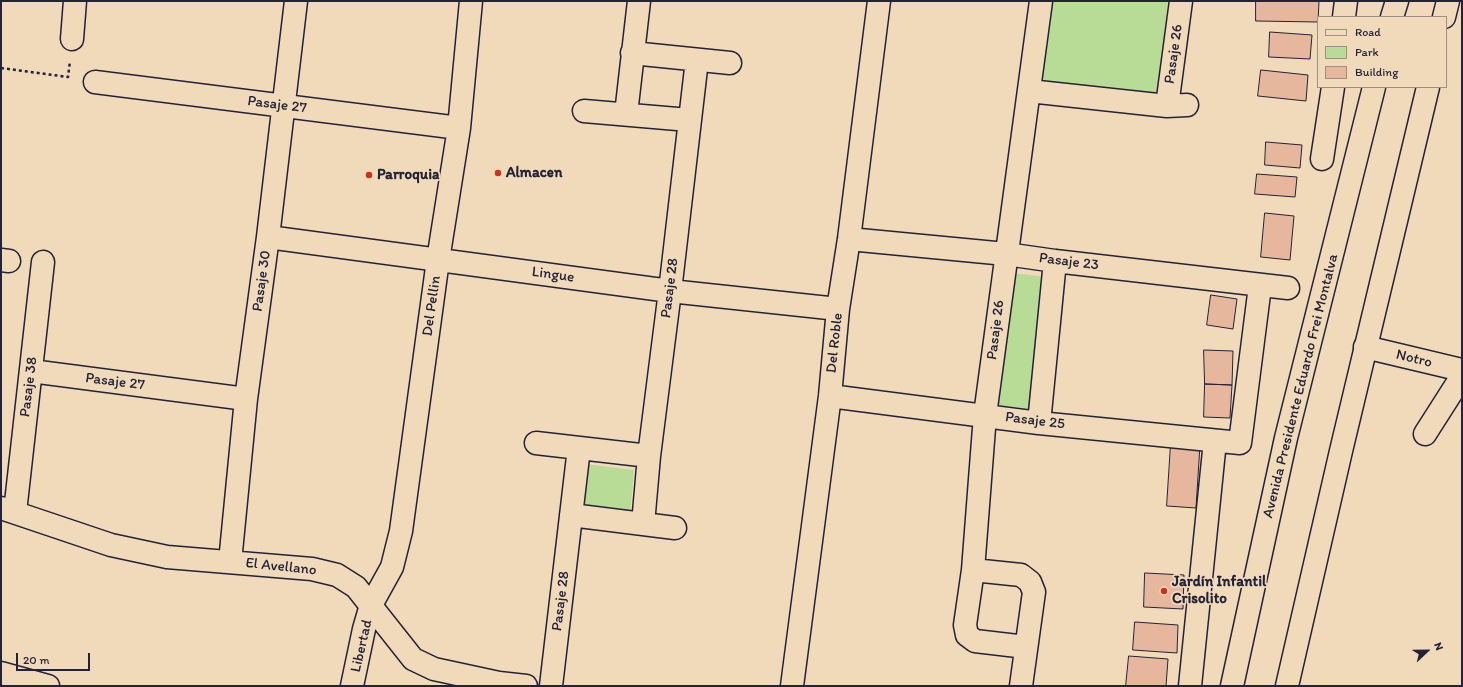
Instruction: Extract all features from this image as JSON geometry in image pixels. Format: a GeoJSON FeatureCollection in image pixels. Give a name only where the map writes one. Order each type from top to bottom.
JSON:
{"type":"FeatureCollection","features":[{"type":"Feature","properties":{"kind":"street"},"geometry":{"type":"LineString","coordinates":[[72,39],[75,1]]}},
{"type":"Feature","properties":{"kind":"street","name":"Pasaje 30"},"geometry":{"type":"LineString","coordinates":[[230,562],[246,399],[268,237],[296,1]]}},
{"type":"Feature","properties":{"kind":"street","name":"Del Pellin"},"geometry":{"type":"LineString","coordinates":[[372,605],[392,567],[401,531],[438,260],[459,128],[471,1]]}},
{"type":"Feature","properties":{"kind":"street"},"geometry":{"type":"LineString","coordinates":[[626,114],[639,1]]}},
{"type":"Feature","properties":{"kind":"street","name":"Del Roble"},"geometry":{"type":"LineString","coordinates":[[792,686],[830,396],[838,309],[849,239],[879,1]]}},
{"type":"Feature","properties":{"kind":"street","name":"Pasaje 26"},"geometry":{"type":"LineString","coordinates":[[1026,647],[975,641],[967,635],[965,625],[973,570],[985,415],[1041,1]]}},
{"type":"Feature","properties":{"kind":"street","name":"Pasaje 26"},"geometry":{"type":"LineString","coordinates":[[1029,91],[1177,106],[1181,1]]}},
{"type":"Feature","properties":{"kind":"street"},"geometry":{"type":"LineString","coordinates":[[1344,16],[1346,1]]}},
{"type":"Feature","properties":{"kind":"street"},"geometry":{"type":"LineString","coordinates":[[1392,16],[1396,1]]}},
{"type":"Feature","properties":{"kind":"street"},"geometry":{"type":"LineString","coordinates":[[1444,16],[1448,1]]}},
{"type":"Feature","properties":{"kind":"street"},"geometry":{"type":"LineString","coordinates":[[632,53],[730,63]]}},
{"type":"Feature","properties":{"kind":"street","name":"Pasaje 28"},"geometry":{"type":"LineString","coordinates":[[643,524],[649,456],[697,60]]}},
{"type":"Feature","properties":{"kind":"street","name":"Pasaje 27"},"geometry":{"type":"LineString","coordinates":[[95,82],[459,128]]}},
{"type":"Feature","properties":{"kind":"street"},"geometry":{"type":"LineString","coordinates":[[1322,159],[1333,88]]}},
{"type":"Feature","properties":{"kind":"street","name":"Avenida Presidente Eduardo Frei Montalva"},"geometry":{"type":"LineString","coordinates":[[1232,686],[1286,438],[1374,88]]}},
{"type":"Feature","properties":{"kind":"street"},"geometry":{"type":"LineString","coordinates":[[1287,686],[1365,347],[1428,88]]}},
{"type":"Feature","properties":{"kind":"street"},"geometry":{"type":"LineString","coordinates":[[584,111],[689,120]]}},
{"type":"Feature","properties":{"kind":"street","name":"Lingue"},"geometry":{"type":"LineString","coordinates":[[268,237],[670,291],[838,309]]}},
{"type":"Feature","properties":{"kind":"street","name":"Pasaje 23"},"geometry":{"type":"LineString","coordinates":[[849,239],[1006,254],[1260,286],[1288,288]]}},
{"type":"Feature","properties":{"kind":"street"},"geometry":{"type":"LineString","coordinates":[[1038,422],[1055,261]]}},
{"type":"Feature","properties":{"kind":"street","name":"Pasaje 38"},"geometry":{"type":"LineString","coordinates":[[8,510],[31,371],[43,262]]}},
{"type":"Feature","properties":{"kind":"street","name":"Pasaje 25"},"geometry":{"type":"LineString","coordinates":[[830,396],[1038,422],[1215,441],[1240,442],[1260,286]]}},
{"type":"Feature","properties":{"kind":"street","name":"Notro"},"geometry":{"type":"LineString","coordinates":[[1365,347],[1462,370]]}},
{"type":"Feature","properties":{"kind":"street","name":"Pasaje 27"},"geometry":{"type":"LineString","coordinates":[[31,371],[246,399]]}},
{"type":"Feature","properties":{"kind":"street"},"geometry":{"type":"LineString","coordinates":[[1425,434],[1462,376]]}},
{"type":"Feature","properties":{"kind":"street"},"geometry":{"type":"LineString","coordinates":[[1190,686],[1215,441]]}},
{"type":"Feature","properties":{"kind":"street"},"geometry":{"type":"LineString","coordinates":[[536,444],[649,456]]}},
{"type":"Feature","properties":{"kind":"street","name":"Pasaje 28"},"geometry":{"type":"LineString","coordinates":[[551,686],[579,448]]}},
{"type":"Feature","properties":{"kind":"street","name":"El Avellano"},"geometry":{"type":"LineString","coordinates":[[8,510],[111,545],[167,557],[312,569],[337,575],[356,587],[372,605],[413,659],[434,669],[499,684],[526,686]]}},
{"type":"Feature","properties":{"kind":"street"},"geometry":{"type":"LineString","coordinates":[[571,515],[675,528]]}},
{"type":"Feature","properties":{"kind":"street"},"geometry":{"type":"LineString","coordinates":[[973,570],[1021,575],[1030,582],[1034,592],[1022,686]]}},
{"type":"Feature","properties":{"kind":"street","name":"Libertad"},"geometry":{"type":"LineString","coordinates":[[352,686],[364,629],[372,605]]}},
{"type":"Feature","properties":{"kind":"street"},"geometry":{"type":"LineString","coordinates":[[1,673],[48,686]]}},
{"type":"Feature","properties":{"kind":"path"},"geometry":{"type":"LineString","coordinates":[[1,68],[68,77]]}},
{"type":"Feature","properties":{"kind":"green space"},"geometry":{"type":"Polygon","coordinates":[[[1050,1],[1168,1],[1157,95],[1040,81],[1050,1]]]}},
{"type":"Feature","properties":{"kind":"green space"},"geometry":{"type":"Polygon","coordinates":[[[1011,273],[1047,277],[1033,409],[997,405],[1011,273]]]}},
{"type":"Feature","properties":{"kind":"green space"},"geometry":{"type":"Polygon","coordinates":[[[585,464],[634,470],[630,514],[580,508],[585,464]]]}},
{"type":"Feature","properties":{"kind":"building"},"geometry":{"type":"Polygon","coordinates":[[[1256,1],[1319,1],[1317,22],[1256,21],[1256,1]]]}},
{"type":"Feature","properties":{"kind":"building"},"geometry":{"type":"Polygon","coordinates":[[[1270,32],[1312,35],[1310,59],[1269,57],[1270,32]]]}},
{"type":"Feature","properties":{"kind":"building"},"geometry":{"type":"Polygon","coordinates":[[[1261,70],[1308,75],[1306,101],[1258,96],[1261,70]]]}},
{"type":"Feature","properties":{"kind":"building"},"geometry":{"type":"Polygon","coordinates":[[[1266,142],[1302,145],[1300,168],[1265,165],[1266,142]]]}},
{"type":"Feature","properties":{"kind":"building"},"geometry":{"type":"Polygon","coordinates":[[[1257,174],[1297,177],[1295,197],[1255,194],[1257,174]]]}},
{"type":"Feature","properties":{"kind":"building"},"geometry":{"type":"Polygon","coordinates":[[[1265,213],[1294,216],[1290,260],[1261,257],[1265,213]]]}},
{"type":"Feature","properties":{"kind":"building"},"geometry":{"type":"Polygon","coordinates":[[[1211,295],[1237,299],[1233,329],[1207,325],[1211,295]]]}},
{"type":"Feature","properties":{"kind":"building"},"geometry":{"type":"Polygon","coordinates":[[[1204,350],[1233,351],[1232,385],[1205,384],[1204,350]]]}},
{"type":"Feature","properties":{"kind":"building"},"geometry":{"type":"Polygon","coordinates":[[[1205,384],[1232,385],[1230,418],[1204,417],[1205,384]]]}},
{"type":"Feature","properties":{"kind":"building"},"geometry":{"type":"Polygon","coordinates":[[[1171,443],[1200,445],[1196,508],[1167,506],[1171,443]]]}},
{"type":"Feature","properties":{"kind":"building","name":"Jardín Infantil Crisolito"},"geometry":{"type":"Polygon","coordinates":[[[1145,573],[1184,575],[1183,609],[1144,607],[1145,573]]]}},
{"type":"Feature","properties":{"kind":"building"},"geometry":{"type":"Polygon","coordinates":[[[1135,622],[1178,625],[1177,653],[1133,650],[1135,622]]]}},
{"type":"Feature","properties":{"kind":"building"},"geometry":{"type":"Polygon","coordinates":[[[1129,656],[1168,659],[1166,686],[1126,686],[1129,656]]]}},
{"type":"Feature","properties":{"kind":"place","name":"Almacen"},"geometry":{"type":"Point","coordinates":[498,173]}},
{"type":"Feature","properties":{"kind":"place","name":"Parroquia"},"geometry":{"type":"Point","coordinates":[369,175]}},
{"type":"Feature","properties":{"kind":"place","name":"Jardín Infantil Crisolito"},"geometry":{"type":"Point","coordinates":[1164,591]}}]}
